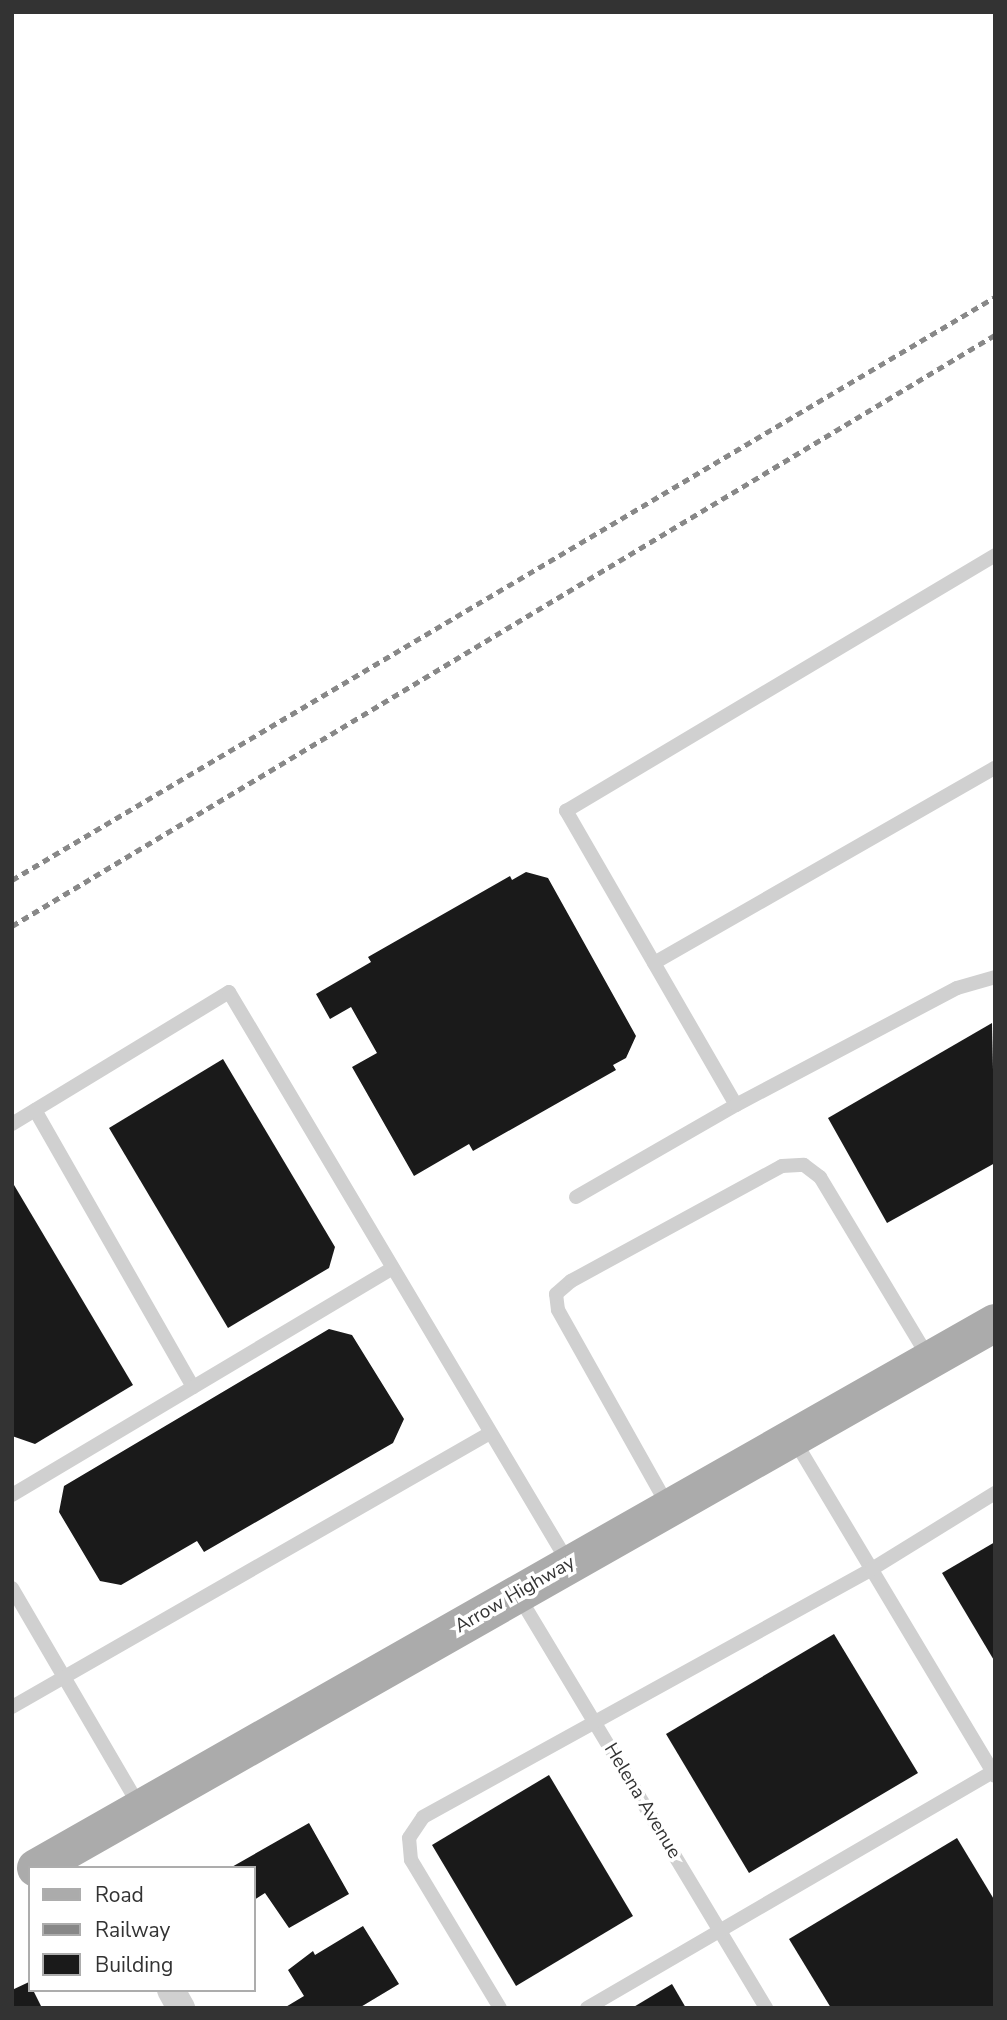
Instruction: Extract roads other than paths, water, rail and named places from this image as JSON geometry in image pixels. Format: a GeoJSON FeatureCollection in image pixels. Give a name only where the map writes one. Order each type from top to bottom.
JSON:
{"type":"FeatureCollection","features":[{"type":"Feature","properties":{"kind":"main road","name":"Arrow Highway"},"geometry":{"type":"LineString","coordinates":[[39,1866],[930,1359],[992,1332]]}},
{"type":"Feature","properties":{"kind":"main road"},"geometry":{"type":"LineString","coordinates":[[12,1881],[28,1872]]}},
{"type":"Feature","properties":{"kind":"street"},"geometry":{"type":"LineString","coordinates":[[172,1992],[181,2008]]}},
{"type":"Feature","properties":{"kind":"lane"},"geometry":{"type":"LineString","coordinates":[[736,1105],[566,811],[995,555]]}},
{"type":"Feature","properties":{"kind":"lane"},"geometry":{"type":"LineString","coordinates":[[654,964],[995,768]]}},
{"type":"Feature","properties":{"kind":"lane"},"geometry":{"type":"LineString","coordinates":[[576,1197],[736,1105],[957,988],[995,977]]}},
{"type":"Feature","properties":{"kind":"lane"},"geometry":{"type":"LineString","coordinates":[[12,1124],[229,992],[569,1564]]}},
{"type":"Feature","properties":{"kind":"lane"},"geometry":{"type":"LineString","coordinates":[[35,1110],[193,1387]]}},
{"type":"Feature","properties":{"kind":"lane"},"geometry":{"type":"LineString","coordinates":[[668,1507],[558,1310],[556,1294],[571,1281],[782,1166],[804,1165],[820,1177],[930,1359]]}},
{"type":"Feature","properties":{"kind":"lane"},"geometry":{"type":"LineString","coordinates":[[12,1495],[393,1268]]}},
{"type":"Feature","properties":{"kind":"lane"},"geometry":{"type":"LineString","coordinates":[[12,1707],[491,1433]]}},
{"type":"Feature","properties":{"kind":"lane"},"geometry":{"type":"LineString","coordinates":[[587,2008],[719,1929],[993,1774],[793,1437]]}},
{"type":"Feature","properties":{"kind":"lane"},"geometry":{"type":"LineString","coordinates":[[500,2008],[411,1860],[409,1838],[424,1817],[872,1569],[995,1493]]}},
{"type":"Feature","properties":{"kind":"lane"},"geometry":{"type":"LineString","coordinates":[[12,1588],[140,1808]]}},
{"type":"Feature","properties":{"kind":"lane","name":"Helena Avenue"},"geometry":{"type":"LineString","coordinates":[[517,1594],[766,2008]]}},
{"type":"Feature","properties":{"kind":"railway"},"geometry":{"type":"LineString","coordinates":[[12,880],[995,297]]}},
{"type":"Feature","properties":{"kind":"railway"},"geometry":{"type":"LineString","coordinates":[[12,926],[995,335]]}}]}
